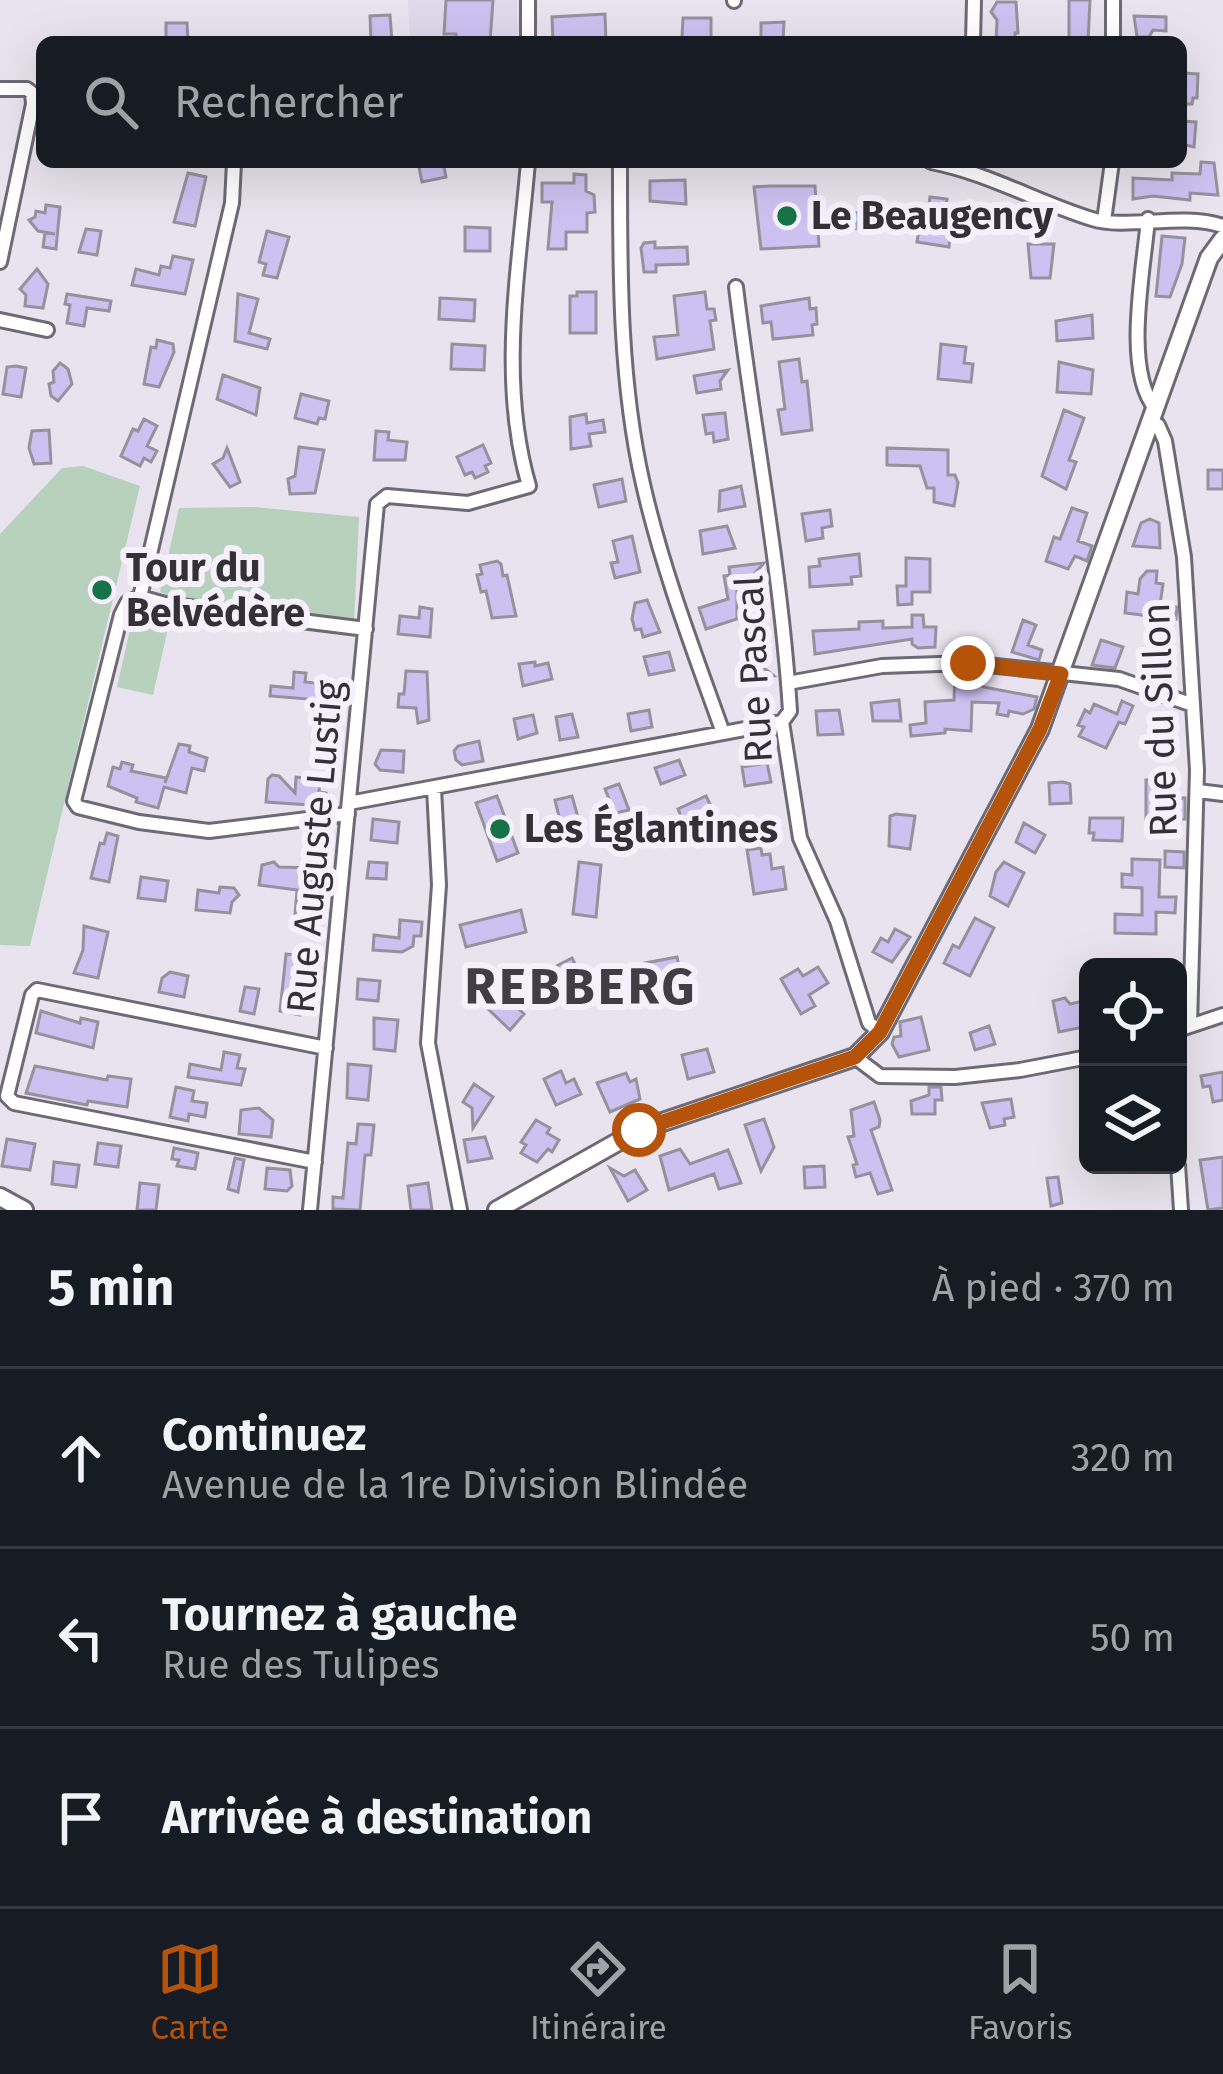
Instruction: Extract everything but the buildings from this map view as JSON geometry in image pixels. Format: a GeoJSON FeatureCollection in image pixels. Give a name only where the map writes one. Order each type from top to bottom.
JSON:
{"type":"FeatureCollection","features":[{"type":"Feature","properties":{"kind":"main road"},"geometry":{"type":"LineString","coordinates":[[497,1210],[639,1130],[855,1057],[880,1032],[1040,729],[1209,258],[1223,239]]}},
{"type":"Feature","properties":{"kind":"main road"},"geometry":{"type":"LineString","coordinates":[[0,1197],[24,1210]]}},
{"type":"Feature","properties":{"kind":"street"},"geometry":{"type":"LineString","coordinates":[[528,0],[528,36]]}},
{"type":"Feature","properties":{"kind":"street"},"geometry":{"type":"LineString","coordinates":[[973,36],[974,0]]}},
{"type":"Feature","properties":{"kind":"street"},"geometry":{"type":"LineString","coordinates":[[1113,0],[1113,36]]}},
{"type":"Feature","properties":{"kind":"street"},"geometry":{"type":"LineString","coordinates":[[0,89],[27,89],[33,104],[0,262]]}},
{"type":"Feature","properties":{"kind":"street"},"geometry":{"type":"LineString","coordinates":[[140,596],[232,203],[234,168]]}},
{"type":"Feature","properties":{"kind":"street","name":"Rue Auguste Lustig"},"geometry":{"type":"LineString","coordinates":[[310,1210],[380,499],[468,503],[529,486],[514,421],[512,354],[528,168]]}},
{"type":"Feature","properties":{"kind":"street"},"geometry":{"type":"LineString","coordinates":[[620,168],[620,284],[642,481],[670,586],[722,730]]}},
{"type":"Feature","properties":{"kind":"street"},"geometry":{"type":"LineString","coordinates":[[973,168],[1104,221],[1148,219],[1223,226]]}},
{"type":"Feature","properties":{"kind":"street"},"geometry":{"type":"LineString","coordinates":[[1104,221],[1111,168]]}},
{"type":"Feature","properties":{"kind":"street","name":"Rue du Sillon"},"geometry":{"type":"LineString","coordinates":[[1148,219],[1138,349],[1145,395],[1166,441],[1184,556],[1198,791],[1187,977]]}},
{"type":"Feature","properties":{"kind":"street","name":"Rue Pascal"},"geometry":{"type":"LineString","coordinates":[[736,286],[751,412],[777,558],[790,711],[782,722],[800,838],[837,921],[869,1023],[880,1032]]}},
{"type":"Feature","properties":{"kind":"street"},"geometry":{"type":"LineString","coordinates":[[0,320],[47,329]]}},
{"type":"Feature","properties":{"kind":"street"},"geometry":{"type":"LineString","coordinates":[[366,629],[165,604],[140,596],[127,603],[74,801],[78,807],[139,822],[209,831],[782,722]]}},
{"type":"Feature","properties":{"kind":"street"},"geometry":{"type":"LineString","coordinates":[[788,683],[907,664],[968,663],[1119,680],[1193,705]]}},
{"type":"Feature","properties":{"kind":"street"},"geometry":{"type":"LineString","coordinates":[[434,788],[439,885],[428,1043],[460,1210]]}},
{"type":"Feature","properties":{"kind":"street"},"geometry":{"type":"LineString","coordinates":[[1198,791],[1223,794]]}},
{"type":"Feature","properties":{"kind":"street"},"geometry":{"type":"LineString","coordinates":[[315,1162],[8,1100],[32,995],[45,990],[326,1048]]}},
{"type":"Feature","properties":{"kind":"street"},"geometry":{"type":"LineString","coordinates":[[1187,1027],[1223,1015]]}},
{"type":"Feature","properties":{"kind":"street"},"geometry":{"type":"LineString","coordinates":[[855,1057],[880,1076],[955,1077],[1079,1059]]}},
{"type":"Feature","properties":{"kind":"street"},"geometry":{"type":"LineString","coordinates":[[1178,1174],[1180,1210]]}},
{"type":"Feature","properties":{"kind":"shaded area"},"geometry":{"type":"Polygon","coordinates":[[[408,0],[517,0],[518,36],[410,36],[408,0]]]}},
{"type":"Feature","properties":{"kind":"green space"},"geometry":{"type":"Polygon","coordinates":[[[83,466],[140,486],[30,946],[0,945],[0,534],[62,468],[83,466]]]}},
{"type":"Feature","properties":{"kind":"green space"},"geometry":{"type":"Polygon","coordinates":[[[254,507],[359,517],[354,623],[178,599],[160,592],[179,508],[254,507]]]}},
{"type":"Feature","properties":{"kind":"green space"},"geometry":{"type":"Polygon","coordinates":[[[133,616],[169,624],[153,695],[117,687],[133,616]]]}},
{"type":"Feature","properties":{"kind":"water"},"geometry":{"type":"Polygon","coordinates":[[[874,210],[876,229],[841,231],[839,212],[874,210]]]}},
{"type":"Feature","properties":{"kind":"place","name":"Le Beaugency"},"geometry":{"type":"Point","coordinates":[787,216]}},
{"type":"Feature","properties":{"kind":"place","name":"Tour du Belvédère"},"geometry":{"type":"Point","coordinates":[102,590]}},
{"type":"Feature","properties":{"kind":"place","name":"Les Églantines"},"geometry":{"type":"Point","coordinates":[500,829]}},
{"type":"Feature","properties":{"kind":"district","name":"REBBERG"},"geometry":{"type":"Point","coordinates":[581,987]}},
{"type":"Feature","properties":{"kind":"route"},"geometry":{"type":"LineString","coordinates":[[639,1130],[855,1057],[880,1032],[1040,729],[1061,674],[968,663]]}}]}
